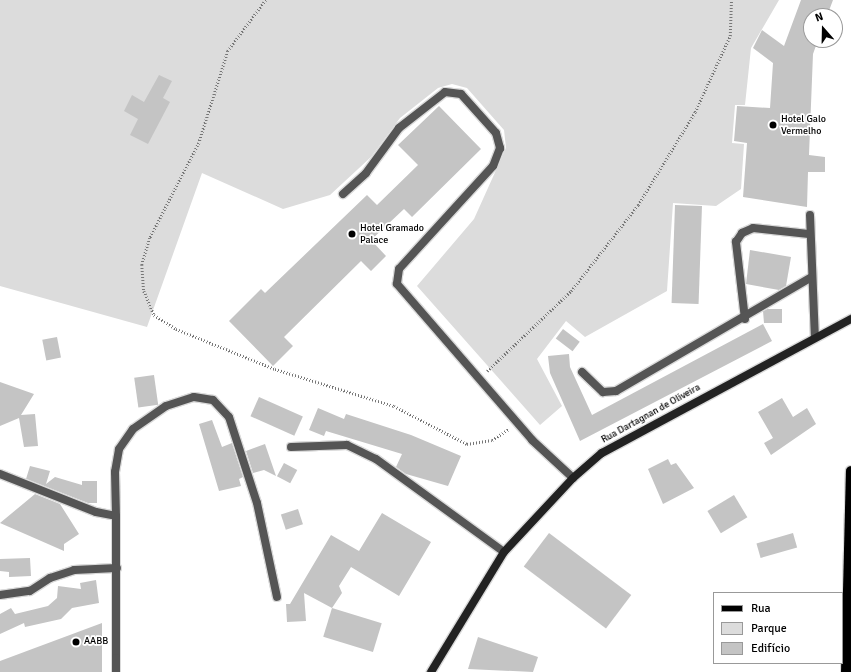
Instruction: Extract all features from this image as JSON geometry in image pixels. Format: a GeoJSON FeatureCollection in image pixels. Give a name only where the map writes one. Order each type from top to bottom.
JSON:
{"type":"FeatureCollection","features":[{"type":"Feature","properties":{"kind":"main road"},"geometry":{"type":"LineString","coordinates":[[846,672],[851,471]]}},
{"type":"Feature","properties":{"kind":"street"},"geometry":{"type":"LineString","coordinates":[[343,194],[366,173],[399,128],[445,92],[461,94],[496,133],[500,148],[493,166],[400,269],[397,277],[399,290],[518,424],[573,478]]}},
{"type":"Feature","properties":{"kind":"street"},"geometry":{"type":"LineString","coordinates":[[810,215],[810,278],[815,337]]}},
{"type":"Feature","properties":{"kind":"street"},"geometry":{"type":"LineString","coordinates":[[745,319],[736,242],[742,233],[753,228],[809,234]]}},
{"type":"Feature","properties":{"kind":"street"},"geometry":{"type":"LineString","coordinates":[[582,372],[603,392],[616,392],[745,319],[810,278]]}},
{"type":"Feature","properties":{"kind":"street","name":"Rua Dartagnan de Oliveira"},"geometry":{"type":"LineString","coordinates":[[431,672],[504,552],[573,478],[602,453],[637,432],[851,319]]}},
{"type":"Feature","properties":{"kind":"street"},"geometry":{"type":"LineString","coordinates":[[116,672],[117,568],[115,472],[119,449],[133,430],[166,406],[194,398],[213,400],[229,417],[258,503],[278,597]]}},
{"type":"Feature","properties":{"kind":"street"},"geometry":{"type":"LineString","coordinates":[[291,447],[347,445],[376,459],[504,552]]}},
{"type":"Feature","properties":{"kind":"street"},"geometry":{"type":"LineString","coordinates":[[0,474],[96,512],[116,516]]}},
{"type":"Feature","properties":{"kind":"street"},"geometry":{"type":"LineString","coordinates":[[0,595],[30,591],[50,578],[74,570],[117,568]]}},
{"type":"Feature","properties":{"kind":"path"},"geometry":{"type":"LineString","coordinates":[[266,0],[228,51],[199,143],[150,238],[142,265],[144,291],[154,315],[176,329],[275,369],[394,406],[467,444],[492,440],[518,424]]}},
{"type":"Feature","properties":{"kind":"path"},"geometry":{"type":"LineString","coordinates":[[477,379],[513,349],[571,291],[638,205],[695,112],[724,50],[730,36],[731,0]]}},
{"type":"Feature","properties":{"kind":"green space"},"geometry":{"type":"Polygon","coordinates":[[[0,0],[779,0],[751,48],[745,105],[735,105],[732,143],[744,144],[741,189],[716,206],[673,203],[667,291],[585,337],[566,321],[537,359],[562,406],[540,425],[417,286],[474,219],[506,148],[504,130],[467,88],[452,84],[438,88],[400,118],[371,157],[330,195],[283,209],[202,173],[147,327],[0,286],[0,0]]]}},
{"type":"Feature","properties":{"kind":"building","name":"Hotel Galo Vermelho"},"geometry":{"type":"Polygon","coordinates":[[[801,0],[833,0],[830,8],[803,8],[803,48],[815,48],[813,54],[809,155],[825,157],[825,172],[808,172],[807,207],[743,197],[747,143],[734,141],[737,106],[770,108],[773,63],[753,48],[762,30],[784,46],[801,0]]]}},
{"type":"Feature","properties":{"kind":"building"},"geometry":{"type":"Polygon","coordinates":[[[159,75],[172,81],[163,98],[170,102],[148,144],[130,135],[138,119],[124,111],[132,95],[144,102],[159,75]]]}},
{"type":"Feature","properties":{"kind":"building","name":"Hotel Gramado Palace"},"geometry":{"type":"Polygon","coordinates":[[[439,106],[481,149],[412,217],[404,209],[371,240],[386,256],[371,271],[361,261],[284,337],[293,346],[273,366],[229,321],[261,289],[265,293],[367,195],[377,205],[418,165],[398,145],[439,106]]]}},
{"type":"Feature","properties":{"kind":"building"},"geometry":{"type":"Polygon","coordinates":[[[675,205],[702,206],[699,304],[672,303],[675,205]]]}},
{"type":"Feature","properties":{"kind":"building"},"geometry":{"type":"Polygon","coordinates":[[[750,250],[791,257],[786,286],[779,290],[746,284],[750,250]]]}},
{"type":"Feature","properties":{"kind":"building"},"geometry":{"type":"Polygon","coordinates":[[[767,309],[782,309],[782,323],[764,323],[763,311],[767,309]]]}},
{"type":"Feature","properties":{"kind":"building"},"geometry":{"type":"Polygon","coordinates":[[[763,324],[772,341],[580,441],[550,373],[548,356],[569,354],[570,367],[592,415],[763,324]]]}},
{"type":"Feature","properties":{"kind":"building"},"geometry":{"type":"Polygon","coordinates":[[[563,329],[580,342],[573,351],[556,339],[563,329]]]}},
{"type":"Feature","properties":{"kind":"building"},"geometry":{"type":"Polygon","coordinates":[[[57,337],[61,358],[46,360],[42,340],[57,337]]]}},
{"type":"Feature","properties":{"kind":"building"},"geometry":{"type":"Polygon","coordinates":[[[154,375],[158,405],[138,407],[134,378],[154,375]]]}},
{"type":"Feature","properties":{"kind":"building"},"geometry":{"type":"Polygon","coordinates":[[[0,382],[34,394],[21,415],[35,414],[38,446],[24,447],[19,418],[0,426],[0,382]]]}},
{"type":"Feature","properties":{"kind":"building"},"geometry":{"type":"Polygon","coordinates":[[[259,397],[303,417],[294,436],[250,416],[259,397]]]}},
{"type":"Feature","properties":{"kind":"building"},"geometry":{"type":"Polygon","coordinates":[[[782,398],[793,417],[807,408],[816,424],[771,455],[764,443],[773,438],[758,412],[782,398]]]}},
{"type":"Feature","properties":{"kind":"building"},"geometry":{"type":"Polygon","coordinates":[[[318,408],[344,419],[346,414],[411,435],[461,456],[448,486],[406,474],[396,467],[402,454],[326,431],[324,436],[309,430],[318,408]]]}},
{"type":"Feature","properties":{"kind":"building"},"geometry":{"type":"Polygon","coordinates":[[[212,420],[222,447],[232,443],[243,477],[239,479],[241,486],[219,491],[199,424],[212,420]]]}},
{"type":"Feature","properties":{"kind":"building"},"geometry":{"type":"Polygon","coordinates":[[[265,444],[276,476],[264,470],[253,473],[246,451],[265,444]]]}},
{"type":"Feature","properties":{"kind":"building"},"geometry":{"type":"Polygon","coordinates":[[[668,459],[671,465],[676,463],[694,488],[663,504],[648,469],[668,459]]]}},
{"type":"Feature","properties":{"kind":"building"},"geometry":{"type":"Polygon","coordinates":[[[284,463],[297,470],[290,483],[277,476],[284,463]]]}},
{"type":"Feature","properties":{"kind":"building"},"geometry":{"type":"Polygon","coordinates":[[[30,466],[50,471],[46,484],[55,477],[82,485],[82,481],[97,481],[97,503],[88,503],[26,479],[30,466]]]}},
{"type":"Feature","properties":{"kind":"building"},"geometry":{"type":"Polygon","coordinates":[[[35,494],[60,504],[79,534],[64,544],[64,551],[0,523],[35,494]]]}},
{"type":"Feature","properties":{"kind":"building"},"geometry":{"type":"Polygon","coordinates":[[[734,495],[747,517],[721,533],[707,511],[734,495]]]}},
{"type":"Feature","properties":{"kind":"building"},"geometry":{"type":"Polygon","coordinates":[[[298,509],[303,524],[286,530],[281,515],[298,509]]]}},
{"type":"Feature","properties":{"kind":"building"},"geometry":{"type":"Polygon","coordinates":[[[382,513],[431,542],[399,596],[351,567],[339,586],[342,593],[332,608],[304,593],[306,621],[287,622],[286,604],[290,604],[331,535],[359,551],[382,513]]]}},
{"type":"Feature","properties":{"kind":"building"},"geometry":{"type":"Polygon","coordinates":[[[549,533],[631,595],[606,629],[524,567],[549,533]]]}},
{"type":"Feature","properties":{"kind":"building"},"geometry":{"type":"Polygon","coordinates":[[[793,533],[797,547],[761,558],[756,543],[793,533]]]}},
{"type":"Feature","properties":{"kind":"building"},"geometry":{"type":"Polygon","coordinates":[[[30,558],[31,576],[9,577],[9,572],[0,571],[0,559],[30,558]]]}},
{"type":"Feature","properties":{"kind":"building"},"geometry":{"type":"Polygon","coordinates":[[[96,580],[99,603],[72,608],[61,619],[25,627],[24,623],[0,634],[0,614],[11,608],[15,614],[48,606],[57,598],[58,586],[81,589],[80,583],[96,580]]]}},
{"type":"Feature","properties":{"kind":"building"},"geometry":{"type":"Polygon","coordinates":[[[332,608],[382,623],[373,652],[323,637],[332,608]]]}},
{"type":"Feature","properties":{"kind":"building","name":"AABB"},"geometry":{"type":"Polygon","coordinates":[[[102,623],[102,672],[0,672],[0,661],[102,623]]]}},
{"type":"Feature","properties":{"kind":"building"},"geometry":{"type":"Polygon","coordinates":[[[478,637],[538,657],[533,672],[468,669],[478,637]]]}},
{"type":"Feature","properties":{"kind":"place","name":"Hotel Galo Vermelho"},"geometry":{"type":"Point","coordinates":[773,125]}},
{"type":"Feature","properties":{"kind":"place","name":"Hotel Gramado Palace"},"geometry":{"type":"Point","coordinates":[352,234]}},
{"type":"Feature","properties":{"kind":"place","name":"AABB"},"geometry":{"type":"Point","coordinates":[76,642]}}]}
